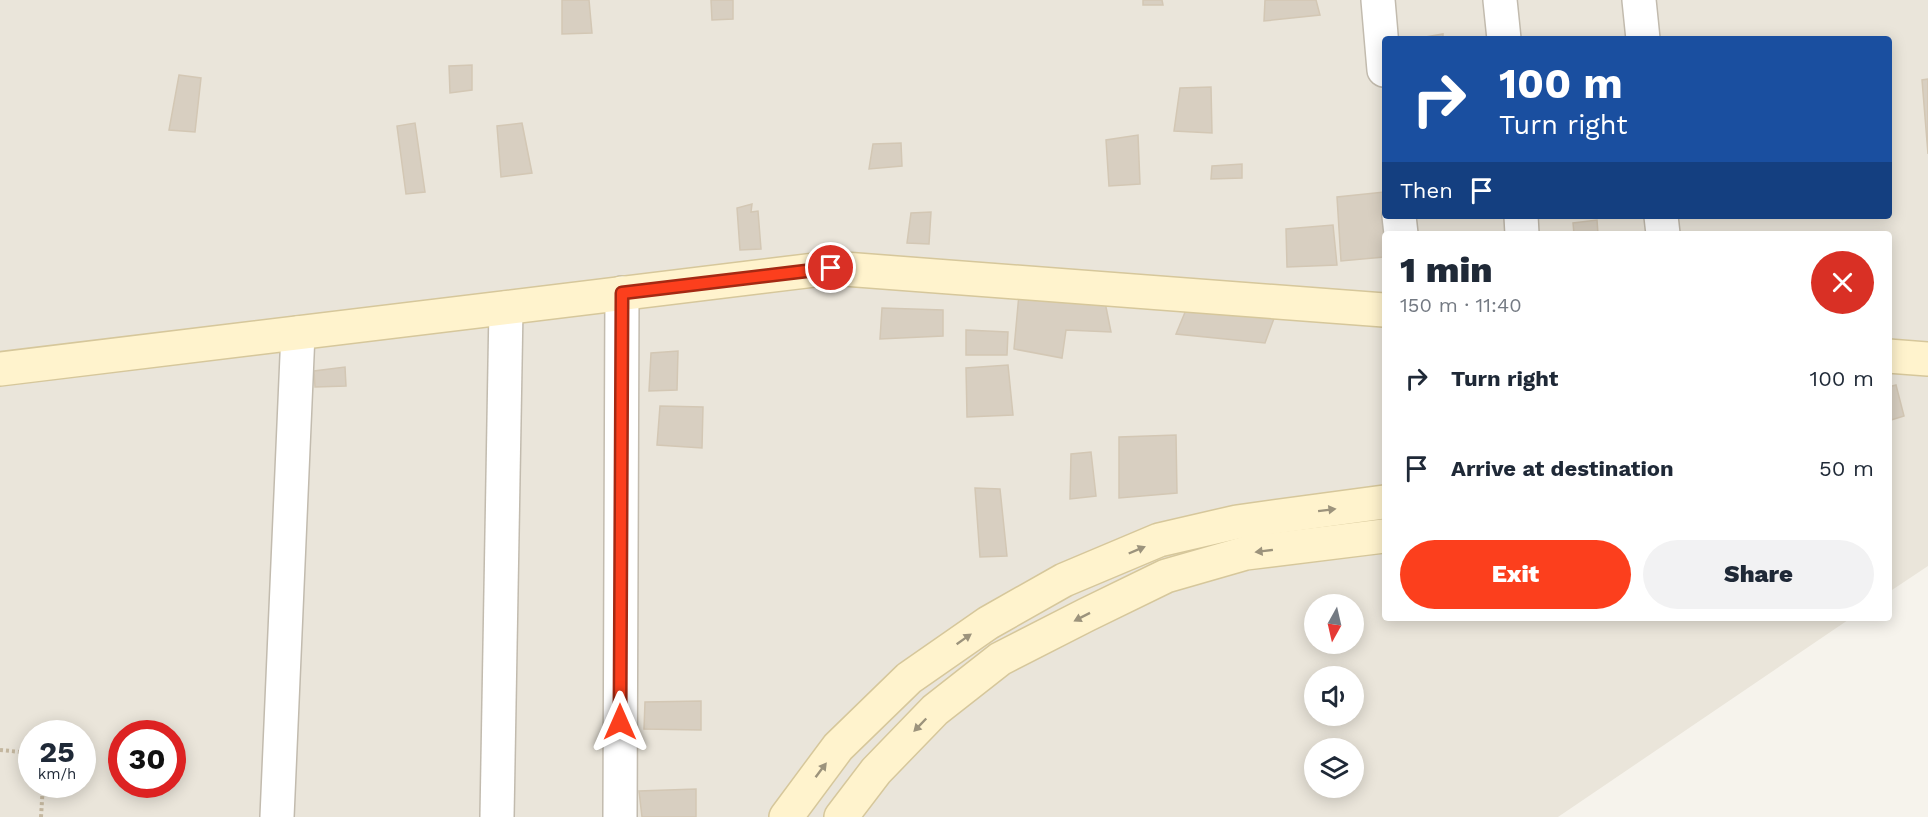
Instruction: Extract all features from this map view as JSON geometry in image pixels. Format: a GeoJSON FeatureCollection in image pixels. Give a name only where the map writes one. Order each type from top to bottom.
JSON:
{"type":"FeatureCollection","features":[{"type":"Feature","properties":{"kind":"street"},"geometry":{"type":"LineString","coordinates":[[1378,0],[1382,47]]}},
{"type":"Feature","properties":{"kind":"street"},"geometry":{"type":"LineString","coordinates":[[1500,0],[1504,36]]}},
{"type":"Feature","properties":{"kind":"street"},"geometry":{"type":"LineString","coordinates":[[1639,0],[1643,36]]}},
{"type":"Feature","properties":{"kind":"street"},"geometry":{"type":"LineString","coordinates":[[0,369],[831,268],[1382,310]]}},
{"type":"Feature","properties":{"kind":"street"},"geometry":{"type":"LineString","coordinates":[[620,817],[622,293]]}},
{"type":"Feature","properties":{"kind":"street"},"geometry":{"type":"LineString","coordinates":[[497,817],[506,308]]}},
{"type":"Feature","properties":{"kind":"street"},"geometry":{"type":"LineString","coordinates":[[277,817],[298,333]]}},
{"type":"Feature","properties":{"kind":"street"},"geometry":{"type":"LineString","coordinates":[[786,817],[838,747],[909,678],[988,623],[1064,580],[1159,540],[1237,522],[1382,502]]}},
{"type":"Feature","properties":{"kind":"street"},"geometry":{"type":"LineString","coordinates":[[841,817],[876,771],[935,710],[1000,659],[1166,576],[1246,553],[1382,536]]}},
{"type":"Feature","properties":{"kind":"path"},"geometry":{"type":"LineString","coordinates":[[0,750],[18,752]]}},
{"type":"Feature","properties":{"kind":"path"},"geometry":{"type":"LineString","coordinates":[[41,817],[42,798]]}},
{"type":"Feature","properties":{"kind":"shaded area"},"geometry":{"type":"Polygon","coordinates":[[[0,0],[1928,0],[1928,566],[1892,590],[1892,231],[1382,231],[1382,621],[1847,621],[1558,817],[0,817],[0,0]]]}},
{"type":"Feature","properties":{"kind":"building"},"geometry":{"type":"Polygon","coordinates":[[[562,0],[589,0],[592,33],[562,34],[562,0]]]}},
{"type":"Feature","properties":{"kind":"building"},"geometry":{"type":"Polygon","coordinates":[[[711,0],[733,0],[733,19],[712,20],[711,0]]]}},
{"type":"Feature","properties":{"kind":"building"},"geometry":{"type":"Polygon","coordinates":[[[1143,0],[1162,0],[1163,5],[1143,5],[1143,0]]]}},
{"type":"Feature","properties":{"kind":"building"},"geometry":{"type":"Polygon","coordinates":[[[1265,0],[1316,0],[1320,15],[1264,21],[1265,0]]]}},
{"type":"Feature","properties":{"kind":"building"},"geometry":{"type":"Polygon","coordinates":[[[472,65],[472,90],[450,93],[449,66],[472,65]]]}},
{"type":"Feature","properties":{"kind":"building"},"geometry":{"type":"Polygon","coordinates":[[[179,75],[201,78],[195,132],[169,130],[179,75]]]}},
{"type":"Feature","properties":{"kind":"building"},"geometry":{"type":"Polygon","coordinates":[[[1928,79],[1928,154],[1922,80],[1928,79]]]}},
{"type":"Feature","properties":{"kind":"building"},"geometry":{"type":"Polygon","coordinates":[[[1211,87],[1212,133],[1174,131],[1180,88],[1211,87]]]}},
{"type":"Feature","properties":{"kind":"building"},"geometry":{"type":"Polygon","coordinates":[[[415,123],[425,192],[406,194],[397,126],[415,123]]]}},
{"type":"Feature","properties":{"kind":"building"},"geometry":{"type":"Polygon","coordinates":[[[522,123],[532,173],[501,177],[497,126],[522,123]]]}},
{"type":"Feature","properties":{"kind":"building"},"geometry":{"type":"Polygon","coordinates":[[[1138,135],[1140,184],[1109,186],[1106,140],[1138,135]]]}},
{"type":"Feature","properties":{"kind":"building"},"geometry":{"type":"Polygon","coordinates":[[[901,143],[902,166],[869,169],[873,144],[901,143]]]}},
{"type":"Feature","properties":{"kind":"building"},"geometry":{"type":"Polygon","coordinates":[[[1242,164],[1242,178],[1211,179],[1212,166],[1242,164]]]}},
{"type":"Feature","properties":{"kind":"building"},"geometry":{"type":"Polygon","coordinates":[[[1382,192],[1384,231],[1382,231],[1382,257],[1341,261],[1337,197],[1382,192]]]}},
{"type":"Feature","properties":{"kind":"building"},"geometry":{"type":"Polygon","coordinates":[[[752,204],[751,212],[758,211],[761,249],[740,250],[737,208],[752,204]]]}},
{"type":"Feature","properties":{"kind":"building"},"geometry":{"type":"Polygon","coordinates":[[[931,212],[929,244],[907,243],[911,213],[931,212]]]}},
{"type":"Feature","properties":{"kind":"building"},"geometry":{"type":"Polygon","coordinates":[[[1597,220],[1598,231],[1574,231],[1573,223],[1597,220]]]}},
{"type":"Feature","properties":{"kind":"building"},"geometry":{"type":"Polygon","coordinates":[[[1333,225],[1337,265],[1287,267],[1286,229],[1333,225]]]}},
{"type":"Feature","properties":{"kind":"building"},"geometry":{"type":"Polygon","coordinates":[[[1019,294],[1104,297],[1111,332],[1066,330],[1062,358],[1014,349],[1019,294]]]}},
{"type":"Feature","properties":{"kind":"building"},"geometry":{"type":"Polygon","coordinates":[[[1188,305],[1276,313],[1265,343],[1176,334],[1188,305]]]}},
{"type":"Feature","properties":{"kind":"building"},"geometry":{"type":"Polygon","coordinates":[[[882,308],[943,310],[943,336],[880,339],[882,308]]]}},
{"type":"Feature","properties":{"kind":"building"},"geometry":{"type":"Polygon","coordinates":[[[966,330],[1008,332],[1007,355],[966,355],[966,330]]]}},
{"type":"Feature","properties":{"kind":"building"},"geometry":{"type":"Polygon","coordinates":[[[678,351],[677,390],[649,391],[651,353],[678,351]]]}},
{"type":"Feature","properties":{"kind":"building"},"geometry":{"type":"Polygon","coordinates":[[[1008,365],[1013,415],[967,417],[966,368],[1008,365]]]}},
{"type":"Feature","properties":{"kind":"building"},"geometry":{"type":"Polygon","coordinates":[[[345,367],[346,386],[315,387],[314,371],[345,367]]]}},
{"type":"Feature","properties":{"kind":"building"},"geometry":{"type":"Polygon","coordinates":[[[1896,385],[1904,416],[1892,420],[1892,386],[1896,385]]]}},
{"type":"Feature","properties":{"kind":"building"},"geometry":{"type":"Polygon","coordinates":[[[660,406],[703,407],[702,448],[657,445],[660,406]]]}},
{"type":"Feature","properties":{"kind":"building"},"geometry":{"type":"Polygon","coordinates":[[[1176,435],[1177,493],[1119,498],[1119,437],[1176,435]]]}},
{"type":"Feature","properties":{"kind":"building"},"geometry":{"type":"Polygon","coordinates":[[[1091,452],[1096,496],[1070,499],[1071,454],[1091,452]]]}},
{"type":"Feature","properties":{"kind":"building"},"geometry":{"type":"Polygon","coordinates":[[[975,488],[1000,489],[1007,556],[980,557],[975,488]]]}},
{"type":"Feature","properties":{"kind":"building"},"geometry":{"type":"Polygon","coordinates":[[[701,701],[701,730],[644,729],[645,702],[701,701]]]}},
{"type":"Feature","properties":{"kind":"building"},"geometry":{"type":"Polygon","coordinates":[[[696,789],[696,817],[642,817],[639,791],[696,789]]]}},
{"type":"Feature","properties":{"kind":"route"},"geometry":{"type":"LineString","coordinates":[[620,722],[622,293],[831,268]]}}]}
